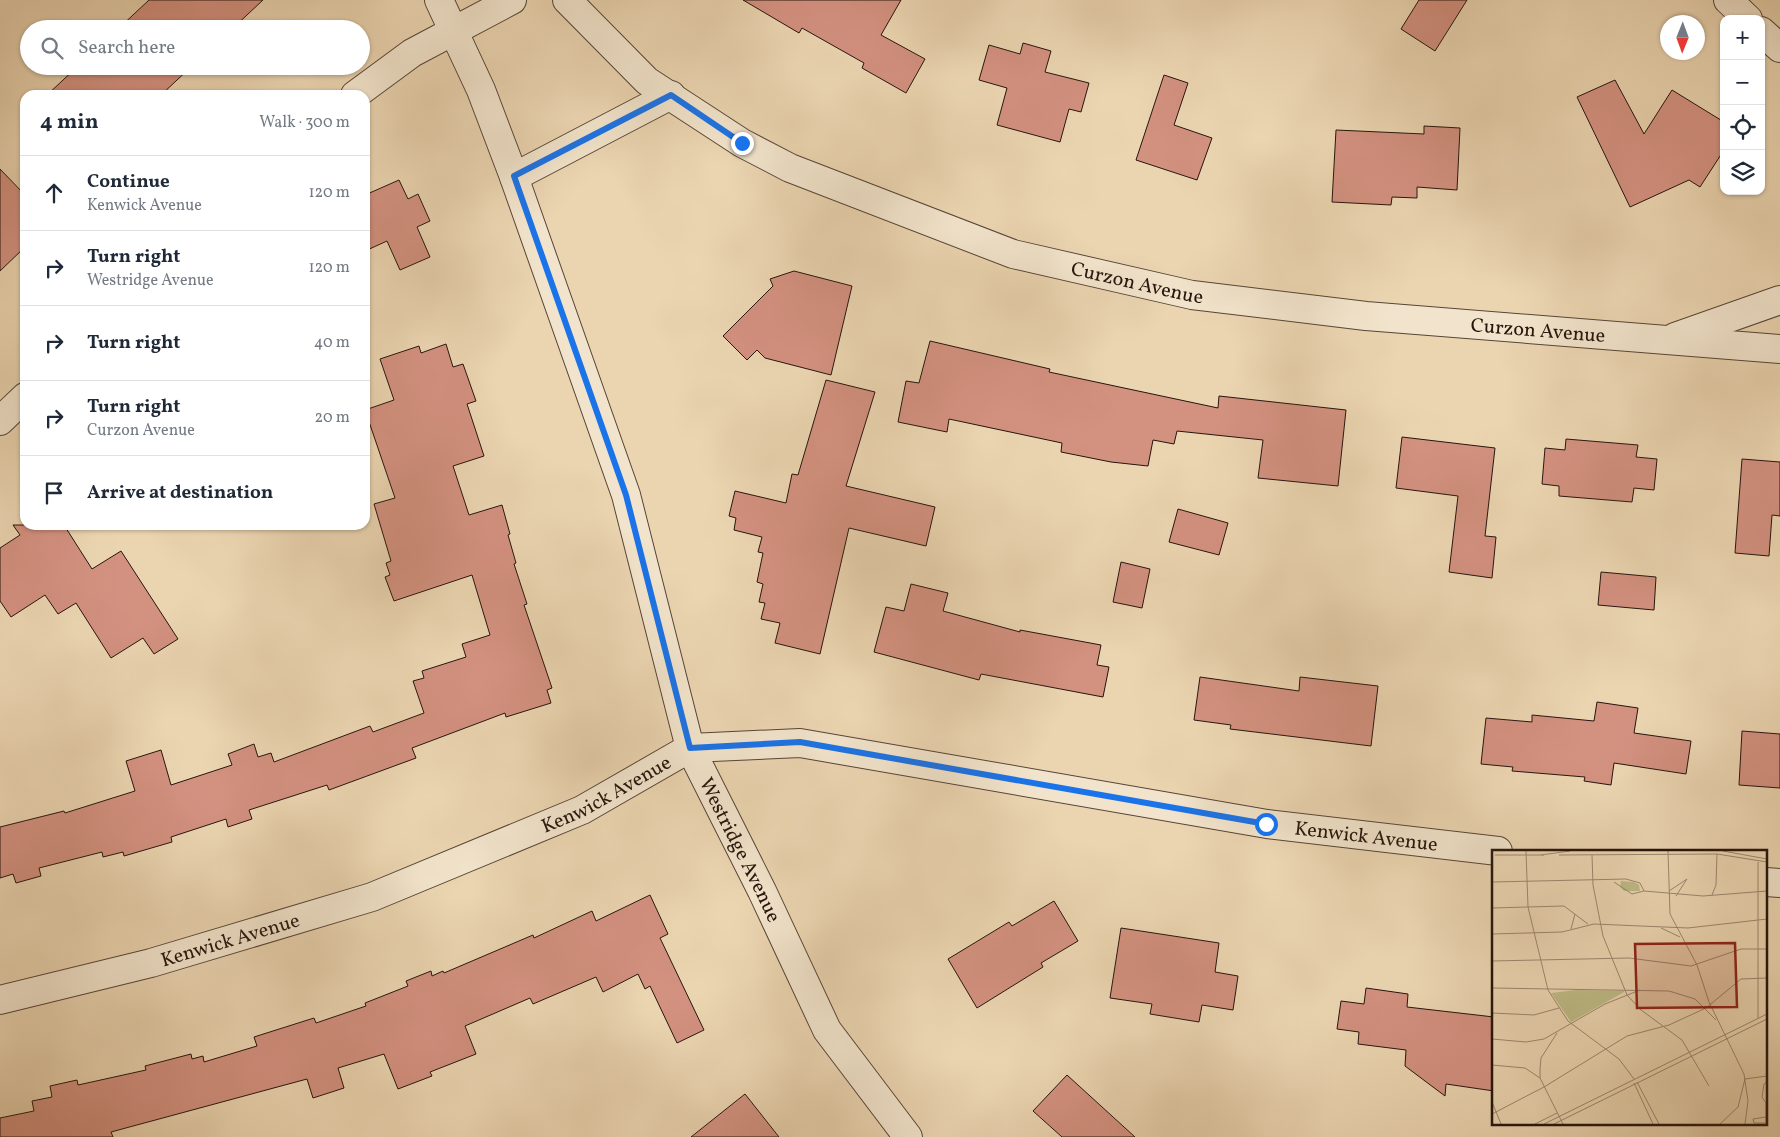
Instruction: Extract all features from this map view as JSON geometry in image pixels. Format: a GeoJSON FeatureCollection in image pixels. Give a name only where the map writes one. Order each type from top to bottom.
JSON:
{"type":"FeatureCollection","features":[{"type":"Feature","properties":{"kind":"street","name":"Westridge Avenue"},"geometry":{"type":"LineString","coordinates":[[439,0],[481,90],[514,176],[626,495],[690,748],[762,891],[827,1030],[908,1137]]}},
{"type":"Feature","properties":{"kind":"street"},"geometry":{"type":"LineString","coordinates":[[362,90],[412,53],[512,0]]}},
{"type":"Feature","properties":{"kind":"street","name":"Curzon Avenue"},"geometry":{"type":"LineString","coordinates":[[567,0],[648,81],[742,143],[790,168],[1014,254],[1192,295],[1366,316],[1780,349]]}},
{"type":"Feature","properties":{"kind":"street"},"geometry":{"type":"LineString","coordinates":[[1728,0],[1744,15]]}},
{"type":"Feature","properties":{"kind":"street"},"geometry":{"type":"LineString","coordinates":[[1765,35],[1780,48]]}},
{"type":"Feature","properties":{"kind":"street"},"geometry":{"type":"LineString","coordinates":[[514,176],[671,95]]}},
{"type":"Feature","properties":{"kind":"street"},"geometry":{"type":"LineString","coordinates":[[1666,340],[1780,300]]}},
{"type":"Feature","properties":{"kind":"street"},"geometry":{"type":"LineString","coordinates":[[0,421],[20,402]]}},
{"type":"Feature","properties":{"kind":"street","name":"Kenwick Avenue"},"geometry":{"type":"LineString","coordinates":[[0,1000],[151,962],[372,897],[582,810],[690,748],[800,742],[1266,824],[1492,850]]}},
{"type":"Feature","properties":{"kind":"building"},"geometry":{"type":"Polygon","coordinates":[[[149,0],[263,0],[242,20],[128,20],[149,0]]]}},
{"type":"Feature","properties":{"kind":"building"},"geometry":{"type":"Polygon","coordinates":[[[743,0],[901,0],[881,35],[925,59],[906,93],[862,68],[864,63],[802,28],[799,33],[743,0]]]}},
{"type":"Feature","properties":{"kind":"building"},"geometry":{"type":"Polygon","coordinates":[[[1419,0],[1467,0],[1435,51],[1401,29],[1419,0]]]}},
{"type":"Feature","properties":{"kind":"building"},"geometry":{"type":"Polygon","coordinates":[[[1023,43],[1051,51],[1045,72],[1089,83],[1081,112],[1069,109],[1060,142],[997,125],[1007,88],[979,80],[989,45],[1020,54],[1023,43]]]}},
{"type":"Feature","properties":{"kind":"building"},"geometry":{"type":"Polygon","coordinates":[[[68,75],[182,75],[166,90],[52,90],[68,75]]]}},
{"type":"Feature","properties":{"kind":"building"},"geometry":{"type":"Polygon","coordinates":[[[1164,75],[1188,83],[1174,125],[1212,138],[1197,180],[1136,160],[1164,75]]]}},
{"type":"Feature","properties":{"kind":"building"},"geometry":{"type":"Polygon","coordinates":[[[1615,80],[1644,134],[1672,90],[1720,120],[1720,156],[1700,187],[1689,180],[1630,207],[1577,97],[1615,80]]]}},
{"type":"Feature","properties":{"kind":"building"},"geometry":{"type":"Polygon","coordinates":[[[1424,126],[1460,128],[1457,190],[1417,187],[1417,198],[1392,197],[1391,205],[1332,202],[1336,130],[1424,134],[1424,126]]]}},
{"type":"Feature","properties":{"kind":"building"},"geometry":{"type":"Polygon","coordinates":[[[0,169],[20,190],[20,252],[0,271],[0,169]]]}},
{"type":"Feature","properties":{"kind":"building"},"geometry":{"type":"Polygon","coordinates":[[[399,180],[408,199],[418,194],[430,221],[417,227],[430,257],[400,270],[387,241],[370,249],[370,193],[399,180]]]}},
{"type":"Feature","properties":{"kind":"building"},"geometry":{"type":"Polygon","coordinates":[[[794,271],[852,286],[831,375],[765,358],[757,350],[747,360],[723,336],[773,286],[770,279],[794,271]]]}},
{"type":"Feature","properties":{"kind":"building"},"geometry":{"type":"Polygon","coordinates":[[[930,341],[1050,369],[1049,372],[1218,408],[1219,396],[1346,410],[1338,486],[1258,478],[1263,440],[1177,431],[1174,444],[1153,440],[1148,466],[1111,462],[1061,452],[1062,443],[949,419],[947,432],[898,422],[906,381],[919,383],[930,341]]]}},
{"type":"Feature","properties":{"kind":"building"},"geometry":{"type":"Polygon","coordinates":[[[446,344],[453,367],[463,364],[476,401],[467,404],[484,456],[453,466],[469,515],[502,505],[516,563],[514,564],[527,604],[524,605],[552,688],[547,690],[551,703],[506,717],[505,713],[412,748],[416,758],[329,790],[327,785],[249,810],[252,819],[228,827],[226,819],[171,837],[172,842],[124,856],[123,852],[103,857],[102,852],[39,868],[41,876],[16,883],[13,874],[0,878],[0,827],[64,811],[65,813],[135,791],[126,761],[161,750],[171,785],[232,765],[228,754],[254,744],[258,757],[271,753],[274,762],[370,726],[373,732],[424,713],[413,681],[424,678],[422,671],[466,657],[462,644],[490,635],[472,575],[394,601],[385,577],[390,575],[386,563],[391,561],[374,504],[395,498],[370,425],[370,408],[394,400],[380,359],[419,346],[421,353],[446,344]]]}},
{"type":"Feature","properties":{"kind":"building"},"geometry":{"type":"Polygon","coordinates":[[[826,380],[875,392],[846,486],[935,507],[926,546],[849,528],[820,654],[775,643],[780,623],[761,619],[765,603],[759,602],[763,584],[757,582],[763,553],[758,552],[762,537],[734,530],[736,518],[729,516],[735,491],[786,503],[792,474],[798,475],[826,380]]]}},
{"type":"Feature","properties":{"kind":"building"},"geometry":{"type":"Polygon","coordinates":[[[1402,437],[1495,448],[1485,536],[1496,537],[1492,578],[1449,572],[1458,496],[1396,488],[1402,437]]]}},
{"type":"Feature","properties":{"kind":"building"},"geometry":{"type":"Polygon","coordinates":[[[1566,439],[1638,445],[1636,457],[1657,459],[1654,490],[1634,488],[1632,502],[1559,496],[1559,486],[1542,484],[1545,448],[1565,450],[1566,439]]]}},
{"type":"Feature","properties":{"kind":"building"},"geometry":{"type":"Polygon","coordinates":[[[1742,459],[1780,462],[1780,516],[1772,515],[1769,556],[1735,553],[1742,459]]]}},
{"type":"Feature","properties":{"kind":"building"},"geometry":{"type":"Polygon","coordinates":[[[1178,509],[1228,523],[1219,555],[1169,542],[1178,509]]]}},
{"type":"Feature","properties":{"kind":"building"},"geometry":{"type":"Polygon","coordinates":[[[13,525],[20,525],[20,530],[67,530],[92,569],[121,551],[178,639],[154,654],[143,638],[111,658],[76,603],[58,614],[45,595],[11,617],[0,601],[0,548],[20,535],[13,525]]]}},
{"type":"Feature","properties":{"kind":"building"},"geometry":{"type":"Polygon","coordinates":[[[1121,562],[1150,569],[1142,608],[1113,602],[1121,562]]]}},
{"type":"Feature","properties":{"kind":"building"},"geometry":{"type":"Polygon","coordinates":[[[1601,572],[1656,577],[1654,610],[1598,605],[1601,572]]]}},
{"type":"Feature","properties":{"kind":"building"},"geometry":{"type":"Polygon","coordinates":[[[911,584],[948,593],[943,611],[1020,632],[1020,630],[1101,645],[1097,665],[1109,667],[1103,697],[981,674],[979,680],[874,652],[886,607],[904,611],[911,584]]]}},
{"type":"Feature","properties":{"kind":"building"},"geometry":{"type":"Polygon","coordinates":[[[1200,677],[1299,691],[1300,677],[1378,686],[1371,746],[1230,729],[1231,725],[1194,720],[1200,677]]]}},
{"type":"Feature","properties":{"kind":"building"},"geometry":{"type":"Polygon","coordinates":[[[1597,702],[1638,708],[1634,733],[1691,741],[1686,774],[1614,763],[1611,785],[1584,781],[1585,777],[1512,771],[1513,767],[1481,764],[1486,718],[1532,722],[1532,715],[1594,721],[1597,702]]]}},
{"type":"Feature","properties":{"kind":"building"},"geometry":{"type":"Polygon","coordinates":[[[1742,731],[1780,734],[1780,788],[1739,785],[1742,731]]]}},
{"type":"Feature","properties":{"kind":"building"},"geometry":{"type":"Polygon","coordinates":[[[650,895],[668,934],[660,938],[704,1030],[677,1043],[650,986],[645,989],[638,974],[603,992],[596,977],[533,1004],[530,998],[465,1026],[476,1054],[430,1072],[432,1076],[398,1089],[384,1054],[338,1068],[344,1088],[313,1098],[307,1079],[111,1132],[113,1137],[0,1137],[0,1118],[34,1111],[32,1101],[52,1097],[50,1086],[77,1080],[78,1085],[146,1070],[145,1066],[191,1054],[192,1059],[203,1056],[204,1062],[257,1046],[254,1037],[314,1018],[316,1023],[366,1006],[365,1003],[408,986],[406,981],[431,971],[432,976],[443,971],[444,973],[533,935],[534,938],[592,911],[596,921],[650,895]]]}},
{"type":"Feature","properties":{"kind":"building"},"geometry":{"type":"Polygon","coordinates":[[[1054,901],[1078,941],[1041,963],[1043,967],[977,1008],[948,959],[1009,922],[1012,926],[1054,901]]]}},
{"type":"Feature","properties":{"kind":"building"},"geometry":{"type":"Polygon","coordinates":[[[1121,928],[1219,943],[1215,972],[1238,976],[1233,1010],[1202,1005],[1199,1022],[1150,1014],[1152,1004],[1110,998],[1121,928]]]}},
{"type":"Feature","properties":{"kind":"building"},"geometry":{"type":"Polygon","coordinates":[[[1366,988],[1408,994],[1407,1007],[1492,1017],[1492,1091],[1446,1084],[1445,1096],[1405,1066],[1406,1050],[1358,1044],[1359,1032],[1337,1029],[1341,1001],[1364,1004],[1366,988]]]}},
{"type":"Feature","properties":{"kind":"building"},"geometry":{"type":"Polygon","coordinates":[[[1067,1075],[1135,1137],[1062,1137],[1033,1111],[1067,1075]]]}},
{"type":"Feature","properties":{"kind":"building"},"geometry":{"type":"Polygon","coordinates":[[[745,1094],[779,1137],[691,1137],[745,1094]]]}},
{"type":"Feature","properties":{"kind":"route"},"geometry":{"type":"LineString","coordinates":[[742,143],[671,95],[514,176],[626,495],[690,748],[800,742],[1266,824]]}}]}
